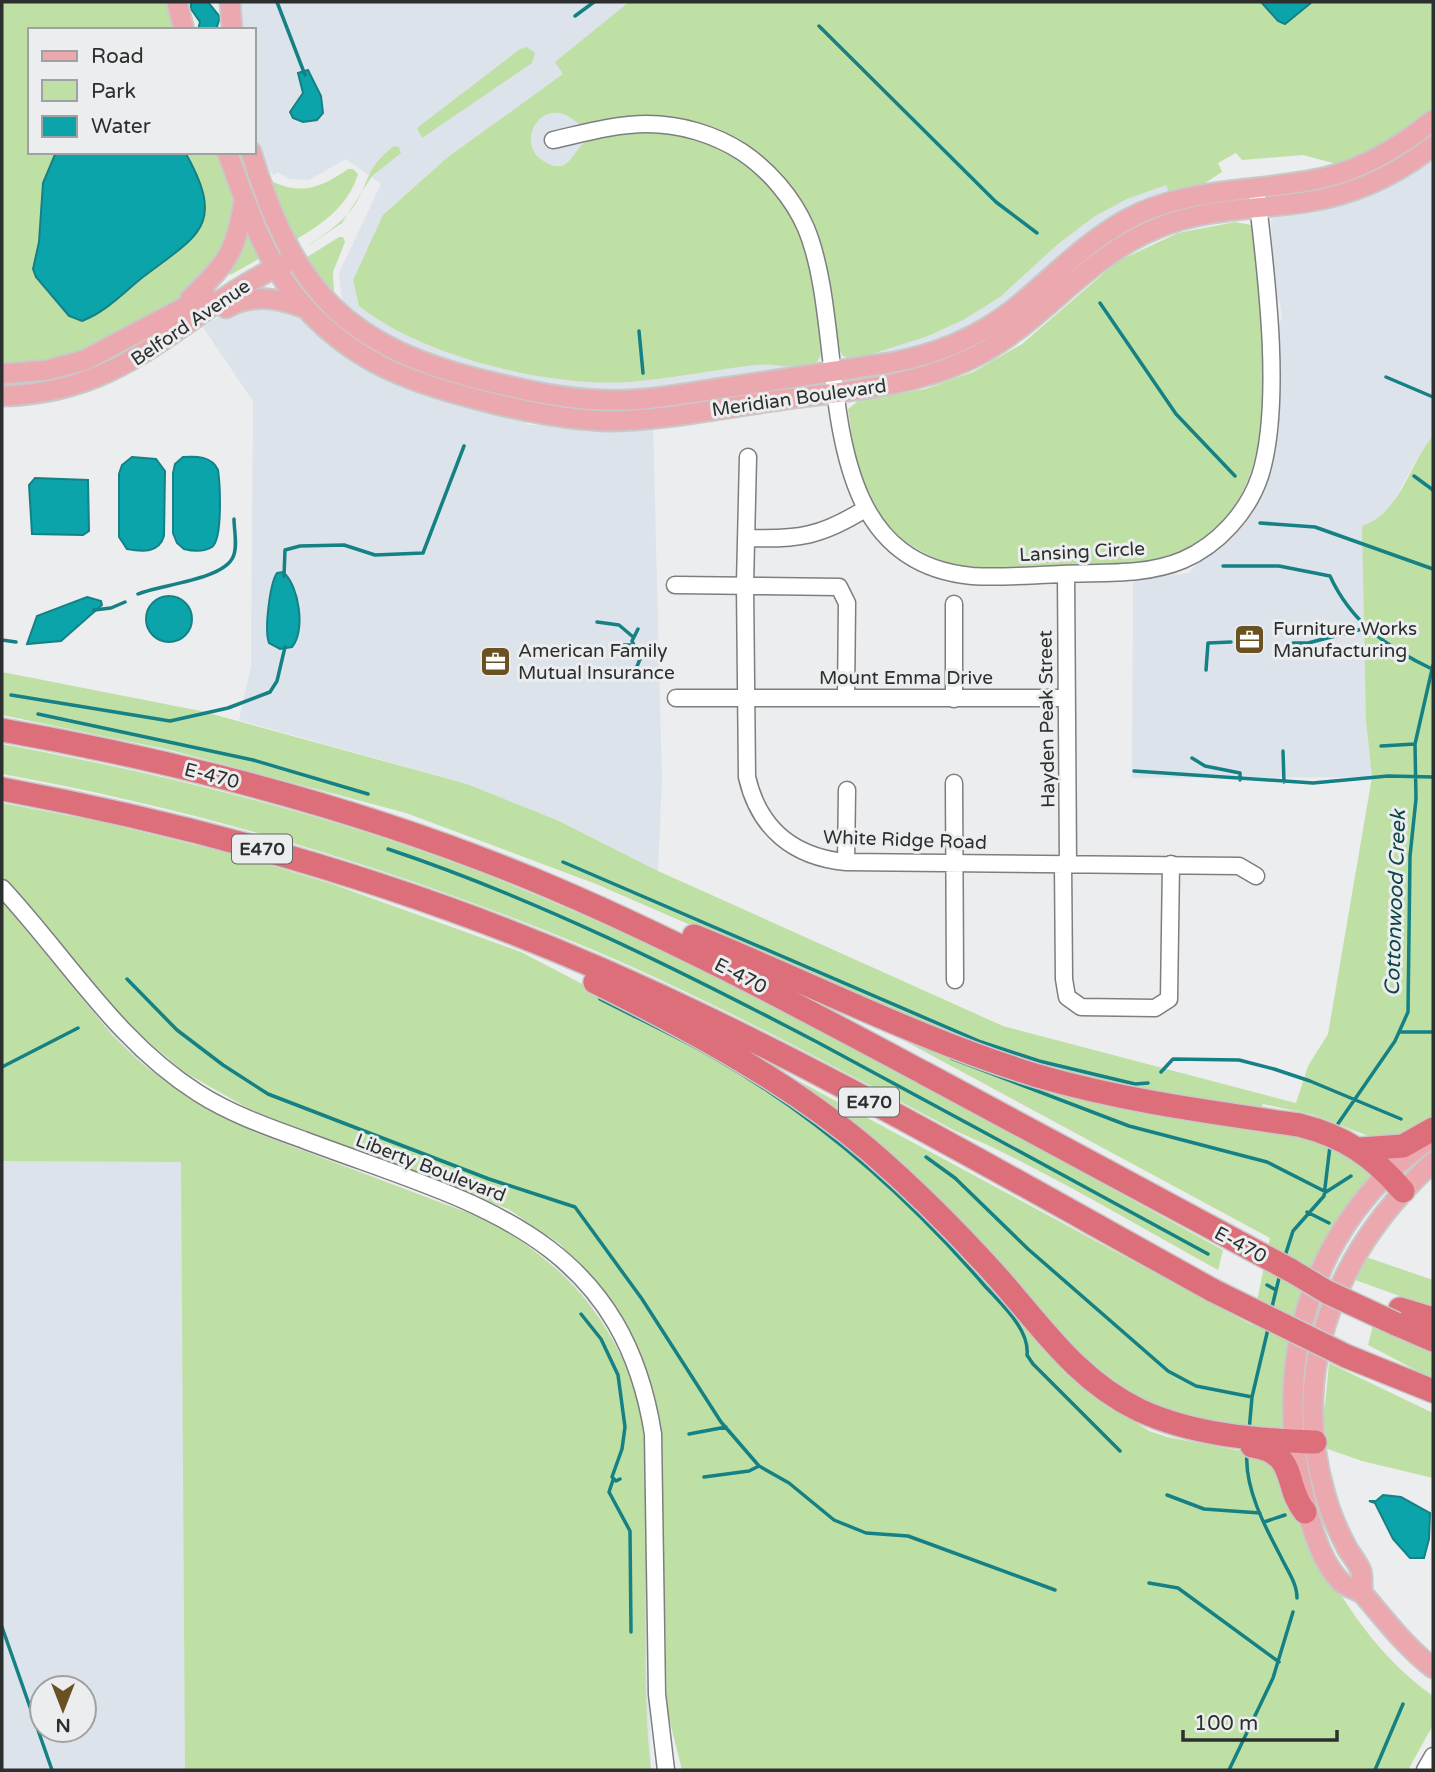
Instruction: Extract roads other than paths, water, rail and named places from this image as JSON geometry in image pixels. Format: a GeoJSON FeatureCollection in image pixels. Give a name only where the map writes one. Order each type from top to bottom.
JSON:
{"type":"FeatureCollection","features":[{"type":"Feature","properties":{"kind":"highway","name":"E-470"},"geometry":{"type":"LineString","coordinates":[[2,730],[151,760],[259,788],[379,823],[496,864],[628,920],[731,970],[1225,1236],[1292,1270],[1310,1271],[1398,1317]]}},
{"type":"Feature","properties":{"kind":"highway","name":"E470"},"geometry":{"type":"LineString","coordinates":[[2,789],[116,812],[264,849],[377,884],[515,934],[598,968],[736,1032],[1214,1291],[1387,1375],[1433,1391]]}},
{"type":"Feature","properties":{"kind":"highway"},"geometry":{"type":"LineString","coordinates":[[496,864],[525,864],[1005,1065],[1128,1099],[1309,1128],[1352,1145],[1395,1182]]}},
{"type":"Feature","properties":{"kind":"highway"},"geometry":{"type":"LineString","coordinates":[[515,934],[547,957],[756,1069],[844,1130],[935,1211],[1068,1360],[1101,1387],[1141,1410],[1215,1436],[1286,1443],[1285,1465],[1306,1512]]}},
{"type":"Feature","properties":{"kind":"highway"},"geometry":{"type":"LineString","coordinates":[[1352,1145],[1402,1146],[1433,1129]]}},
{"type":"Feature","properties":{"kind":"highway"},"geometry":{"type":"LineString","coordinates":[[1398,1317],[1433,1319]]}},
{"type":"Feature","properties":{"kind":"highway"},"geometry":{"type":"LineString","coordinates":[[1398,1317],[1433,1340]]}},
{"type":"Feature","properties":{"kind":"highway"},"geometry":{"type":"LineString","coordinates":[[1387,1375],[1406,1389],[1433,1402]]}},
{"type":"Feature","properties":{"kind":"main road"},"geometry":{"type":"LineString","coordinates":[[177,2],[184,28]]}},
{"type":"Feature","properties":{"kind":"main road"},"geometry":{"type":"LineString","coordinates":[[230,2],[232,28]]}},
{"type":"Feature","properties":{"kind":"main road"},"geometry":{"type":"LineString","coordinates":[[834,381],[957,344],[1005,316],[1077,252],[1120,223],[1184,197],[1325,177],[1353,169],[1392,150],[1433,120]]}},
{"type":"Feature","properties":{"kind":"main road","name":"Meridian Boulevard"},"geometry":{"type":"LineString","coordinates":[[252,154],[271,213],[292,254],[317,289],[342,315],[386,347],[434,368],[541,394],[586,400],[638,400],[834,381],[916,379],[966,362],[1016,332],[1090,267],[1125,243],[1156,228],[1194,216],[1308,202],[1353,190],[1394,172],[1433,146]]}},
{"type":"Feature","properties":{"kind":"main road","name":"Meridian Boulevard"},"geometry":{"type":"LineString","coordinates":[[228,154],[274,263],[307,309],[349,348],[401,377],[435,389],[545,415],[600,420],[639,419],[834,381]]}},
{"type":"Feature","properties":{"kind":"main road"},"geometry":{"type":"LineString","coordinates":[[182,307],[212,279],[227,260],[238,234],[244,197]]}},
{"type":"Feature","properties":{"kind":"main road","name":"Belford Avenue"},"geometry":{"type":"LineString","coordinates":[[2,374],[48,370],[85,360],[126,341],[182,307],[292,254]]}},
{"type":"Feature","properties":{"kind":"main road","name":"Belford Avenue"},"geometry":{"type":"LineString","coordinates":[[2,396],[50,391],[85,382],[124,366],[170,338],[190,319],[274,263]]}},
{"type":"Feature","properties":{"kind":"main road"},"geometry":{"type":"LineString","coordinates":[[170,338],[247,299],[275,299],[307,309]]}},
{"type":"Feature","properties":{"kind":"main road"},"geometry":{"type":"LineString","coordinates":[[1362,1592],[1362,1572],[1329,1508],[1286,1443],[1315,1383],[1327,1316],[1353,1257],[1373,1226],[1395,1182],[1433,1136]]}},
{"type":"Feature","properties":{"kind":"main road"},"geometry":{"type":"LineString","coordinates":[[1395,1182],[1433,1162]]}},
{"type":"Feature","properties":{"kind":"main road"},"geometry":{"type":"LineString","coordinates":[[1306,1512],[1318,1541],[1342,1584],[1362,1592],[1397,1636],[1433,1668]]}},
{"type":"Feature","properties":{"kind":"street","name":"Lansing Circle"},"geometry":{"type":"LineString","coordinates":[[553,140],[619,126],[662,124],[713,136],[755,162],[786,194],[808,234],[817,266],[849,470],[865,509],[883,532],[901,548],[924,562],[950,572],[982,576],[1145,570],[1185,559],[1224,532],[1254,490],[1266,447],[1270,369],[1256,186]]}},
{"type":"Feature","properties":{"kind":"street","name":"White Ridge Road"},"geometry":{"type":"LineString","coordinates":[[748,457],[745,585],[747,777],[750,792],[780,836],[801,852],[818,859],[846,862],[1239,866],[1256,876]]}},
{"type":"Feature","properties":{"kind":"street"},"geometry":{"type":"LineString","coordinates":[[747,538],[811,536],[837,527],[865,509]]}},
{"type":"Feature","properties":{"kind":"street","name":"Hayden Peak Street"},"geometry":{"type":"LineString","coordinates":[[1066,574],[1064,979],[1067,997],[1081,1007],[1155,1008],[1169,999],[1171,864]]}},
{"type":"Feature","properties":{"kind":"street"},"geometry":{"type":"LineString","coordinates":[[675,584],[832,586],[842,590],[847,603],[846,698]]}},
{"type":"Feature","properties":{"kind":"street"},"geometry":{"type":"LineString","coordinates":[[954,604],[954,699]]}},
{"type":"Feature","properties":{"kind":"street","name":"Mount Emma Drive"},"geometry":{"type":"LineString","coordinates":[[676,698],[1065,698]]}},
{"type":"Feature","properties":{"kind":"street"},"geometry":{"type":"LineString","coordinates":[[954,783],[954,980]]}},
{"type":"Feature","properties":{"kind":"street"},"geometry":{"type":"LineString","coordinates":[[846,862],[847,790]]}},
{"type":"Feature","properties":{"kind":"street","name":"Liberty Boulevard"},"geometry":{"type":"LineString","coordinates":[[2,888],[121,1030],[184,1084],[252,1121],[506,1218],[556,1252],[600,1300],[633,1359],[644,1391],[653,1434],[657,1693],[667,1770]]}},
{"type":"Feature","properties":{"kind":"street"},"geometry":{"type":"LineString","coordinates":[[1425,1770],[1433,1756]]}},
{"type":"Feature","properties":{"kind":"water"},"geometry":{"type":"Polygon","coordinates":[[[191,2],[208,2],[220,17],[217,28],[198,28],[200,22],[191,9],[191,2]]]}},
{"type":"Feature","properties":{"kind":"water"},"geometry":{"type":"Polygon","coordinates":[[[1261,2],[1312,2],[1285,24],[1278,21],[1261,2]]]}},
{"type":"Feature","properties":{"kind":"water"},"geometry":{"type":"Polygon","coordinates":[[[308,70],[321,96],[323,113],[317,120],[303,122],[293,118],[290,112],[303,93],[298,73],[308,70]]]}},
{"type":"Feature","properties":{"kind":"water"},"geometry":{"type":"Polygon","coordinates":[[[55,154],[186,154],[198,177],[205,213],[192,239],[107,307],[82,321],[69,316],[36,277],[33,269],[39,242],[43,183],[55,154]]]}},
{"type":"Feature","properties":{"kind":"water"},"geometry":{"type":"Polygon","coordinates":[[[132,457],[156,459],[165,471],[164,536],[158,546],[150,550],[127,549],[119,537],[119,474],[122,465],[132,457]]]}},
{"type":"Feature","properties":{"kind":"water"},"geometry":{"type":"Polygon","coordinates":[[[183,457],[208,459],[218,470],[218,534],[212,547],[205,550],[184,549],[177,543],[173,533],[173,473],[175,464],[183,457]]]}},
{"type":"Feature","properties":{"kind":"water"},"geometry":{"type":"Polygon","coordinates":[[[35,478],[88,480],[89,531],[83,535],[32,534],[29,485],[35,478]]]}},
{"type":"Feature","properties":{"kind":"water"},"geometry":{"type":"Polygon","coordinates":[[[283,572],[289,578],[297,597],[300,620],[292,647],[280,649],[269,643],[267,618],[274,578],[277,573],[283,572]]]}},
{"type":"Feature","properties":{"kind":"water"},"geometry":{"type":"Polygon","coordinates":[[[169,596],[185,603],[192,619],[185,635],[169,642],[153,635],[146,619],[153,603],[169,596]]]}},
{"type":"Feature","properties":{"kind":"water"},"geometry":{"type":"Polygon","coordinates":[[[87,597],[101,601],[102,605],[61,641],[27,644],[37,616],[87,597]]]}},
{"type":"Feature","properties":{"kind":"water"},"geometry":{"type":"Polygon","coordinates":[[[1383,1495],[1401,1497],[1430,1513],[1429,1539],[1424,1558],[1410,1558],[1393,1539],[1375,1503],[1369,1501],[1376,1501],[1383,1495]]]}},
{"type":"Feature","properties":{"kind":"waterway"},"geometry":{"type":"LineString","coordinates":[[277,2],[305,75]]}},
{"type":"Feature","properties":{"kind":"waterway"},"geometry":{"type":"LineString","coordinates":[[575,16],[594,2]]}},
{"type":"Feature","properties":{"kind":"waterway"},"geometry":{"type":"LineString","coordinates":[[819,26],[996,202],[1037,233]]}},
{"type":"Feature","properties":{"kind":"waterway"},"geometry":{"type":"LineString","coordinates":[[1100,303],[1176,414],[1235,476]]}},
{"type":"Feature","properties":{"kind":"waterway"},"geometry":{"type":"LineString","coordinates":[[639,331],[643,373]]}},
{"type":"Feature","properties":{"kind":"waterway"},"geometry":{"type":"LineString","coordinates":[[1386,377],[1433,397]]}},
{"type":"Feature","properties":{"kind":"waterway"},"geometry":{"type":"LineString","coordinates":[[284,576],[285,550],[300,546],[344,545],[375,555],[423,553],[464,446]]}},
{"type":"Feature","properties":{"kind":"waterway"},"geometry":{"type":"LineString","coordinates":[[1414,476],[1433,490]]}},
{"type":"Feature","properties":{"kind":"waterway"},"geometry":{"type":"LineString","coordinates":[[138,594],[189,581],[227,565],[235,548],[234,519]]}},
{"type":"Feature","properties":{"kind":"waterway"},"geometry":{"type":"LineString","coordinates":[[1260,523],[1315,527],[1433,569]]}},
{"type":"Feature","properties":{"kind":"waterway"},"geometry":{"type":"LineString","coordinates":[[1223,566],[1279,566],[1330,576],[1349,607],[1372,632],[1400,652],[1432,669]]}},
{"type":"Feature","properties":{"kind":"waterway"},"geometry":{"type":"LineString","coordinates":[[94,610],[111,608],[125,602]]}},
{"type":"Feature","properties":{"kind":"waterway"},"geometry":{"type":"LineString","coordinates":[[597,622],[619,625],[632,636]]}},
{"type":"Feature","properties":{"kind":"waterway"},"geometry":{"type":"LineString","coordinates":[[1293,643],[1308,643],[1366,628]]}},
{"type":"Feature","properties":{"kind":"waterway"},"geometry":{"type":"LineString","coordinates":[[636,669],[640,659],[632,641],[638,629]]}},
{"type":"Feature","properties":{"kind":"waterway"},"geometry":{"type":"LineString","coordinates":[[2,640],[16,642]]}},
{"type":"Feature","properties":{"kind":"waterway"},"geometry":{"type":"LineString","coordinates":[[1206,670],[1208,643],[1231,642]]}},
{"type":"Feature","properties":{"kind":"waterway"},"geometry":{"type":"LineString","coordinates":[[622,645],[633,645]]}},
{"type":"Feature","properties":{"kind":"waterway"},"geometry":{"type":"LineString","coordinates":[[11,695],[170,721],[228,708],[270,692],[277,681],[285,647]]}},
{"type":"Feature","properties":{"kind":"waterway","name":"Cottonwood Creek"},"geometry":{"type":"LineString","coordinates":[[1335,1128],[1395,1041],[1408,1012],[1410,856],[1416,799],[1415,744],[1433,665]]}},
{"type":"Feature","properties":{"kind":"waterway"},"geometry":{"type":"LineString","coordinates":[[38,714],[253,760],[368,794]]}},
{"type":"Feature","properties":{"kind":"waterway"},"geometry":{"type":"LineString","coordinates":[[1381,746],[1415,744]]}},
{"type":"Feature","properties":{"kind":"waterway"},"geometry":{"type":"LineString","coordinates":[[1283,751],[1284,782]]}},
{"type":"Feature","properties":{"kind":"waterway"},"geometry":{"type":"LineString","coordinates":[[1192,758],[1205,766],[1240,773],[1240,780]]}},
{"type":"Feature","properties":{"kind":"waterway"},"geometry":{"type":"LineString","coordinates":[[1134,771],[1313,783],[1388,776],[1433,777]]}},
{"type":"Feature","properties":{"kind":"waterway"},"geometry":{"type":"LineString","coordinates":[[388,849],[552,913],[712,988],[1208,1254]]}},
{"type":"Feature","properties":{"kind":"waterway"},"geometry":{"type":"LineString","coordinates":[[563,862],[981,1042],[1039,1061],[1135,1084],[1148,1083]]}},
{"type":"Feature","properties":{"kind":"waterway"},"geometry":{"type":"LineString","coordinates":[[127,979],[177,1030],[223,1065],[268,1094],[489,1179],[575,1207],[642,1299],[721,1422],[759,1466],[789,1483],[834,1520],[866,1533],[908,1536],[1055,1590]]}},
{"type":"Feature","properties":{"kind":"waterway"},"geometry":{"type":"LineString","coordinates":[[600,999],[699,1049],[751,1080],[824,1131],[858,1159],[923,1220],[1005,1308],[1019,1326],[1027,1345],[1027,1355],[1033,1364],[1120,1451]]}},
{"type":"Feature","properties":{"kind":"waterway"},"geometry":{"type":"LineString","coordinates":[[2,1067],[78,1028]]}},
{"type":"Feature","properties":{"kind":"waterway"},"geometry":{"type":"LineString","coordinates":[[1400,1032],[1433,1032]]}},
{"type":"Feature","properties":{"kind":"waterway"},"geometry":{"type":"LineString","coordinates":[[951,1058],[1129,1126],[1267,1162],[1326,1192],[1351,1176]]}},
{"type":"Feature","properties":{"kind":"waterway"},"geometry":{"type":"LineString","coordinates":[[1161,1072],[1173,1059],[1239,1060],[1310,1081],[1401,1119]]}},
{"type":"Feature","properties":{"kind":"waterway","name":"Cottonwood Creek"},"geometry":{"type":"LineString","coordinates":[[1285,1256],[1293,1231],[1324,1196],[1330,1146]]}},
{"type":"Feature","properties":{"kind":"waterway"},"geometry":{"type":"LineString","coordinates":[[926,1157],[955,1178],[1028,1249],[1168,1371],[1196,1386],[1252,1397]]}},
{"type":"Feature","properties":{"kind":"waterway"},"geometry":{"type":"LineString","coordinates":[[1307,1212],[1329,1223]]}},
{"type":"Feature","properties":{"kind":"waterway","name":"Cottonwood Creek"},"geometry":{"type":"LineString","coordinates":[[1271,1311],[1280,1274]]}},
{"type":"Feature","properties":{"kind":"waterway"},"geometry":{"type":"LineString","coordinates":[[1267,1285],[1276,1290]]}},
{"type":"Feature","properties":{"kind":"waterway"},"geometry":{"type":"LineString","coordinates":[[581,1314],[601,1339],[618,1375],[625,1427],[622,1449],[612,1477],[616,1481],[620,1479]]}},
{"type":"Feature","properties":{"kind":"waterway","name":"Cottonwood Creek"},"geometry":{"type":"LineString","coordinates":[[1249,1431],[1252,1397],[1268,1329]]}},
{"type":"Feature","properties":{"kind":"waterway"},"geometry":{"type":"LineString","coordinates":[[689,1434],[726,1427]]}},
{"type":"Feature","properties":{"kind":"waterway","name":"Cottonwood Creek"},"geometry":{"type":"LineString","coordinates":[[1247,1453],[1252,1493],[1294,1582],[1297,1598]]}},
{"type":"Feature","properties":{"kind":"waterway"},"geometry":{"type":"LineString","coordinates":[[704,1477],[749,1471],[759,1466]]}},
{"type":"Feature","properties":{"kind":"waterway"},"geometry":{"type":"LineString","coordinates":[[613,1480],[609,1492],[630,1531],[631,1632]]}},
{"type":"Feature","properties":{"kind":"waterway"},"geometry":{"type":"LineString","coordinates":[[1167,1495],[1204,1509],[1260,1513]]}},
{"type":"Feature","properties":{"kind":"waterway"},"geometry":{"type":"LineString","coordinates":[[1264,1522],[1285,1515]]}},
{"type":"Feature","properties":{"kind":"waterway"},"geometry":{"type":"LineString","coordinates":[[1149,1583],[1178,1588],[1279,1662]]}},
{"type":"Feature","properties":{"kind":"waterway","name":"Cottonwood Creek"},"geometry":{"type":"LineString","coordinates":[[1229,1770],[1273,1678],[1293,1612]]}},
{"type":"Feature","properties":{"kind":"waterway"},"geometry":{"type":"LineString","coordinates":[[2,1627],[52,1770]]}},
{"type":"Feature","properties":{"kind":"waterway"},"geometry":{"type":"LineString","coordinates":[[1375,1770],[1403,1704]]}},
{"type":"Feature","properties":{"kind":"place","name":"Furniture Works Manufacturing"},"geometry":{"type":"Point","coordinates":[1250,639]}},
{"type":"Feature","properties":{"kind":"place","name":"American Family Mutual Insurance"},"geometry":{"type":"Point","coordinates":[495,661]}}]}
